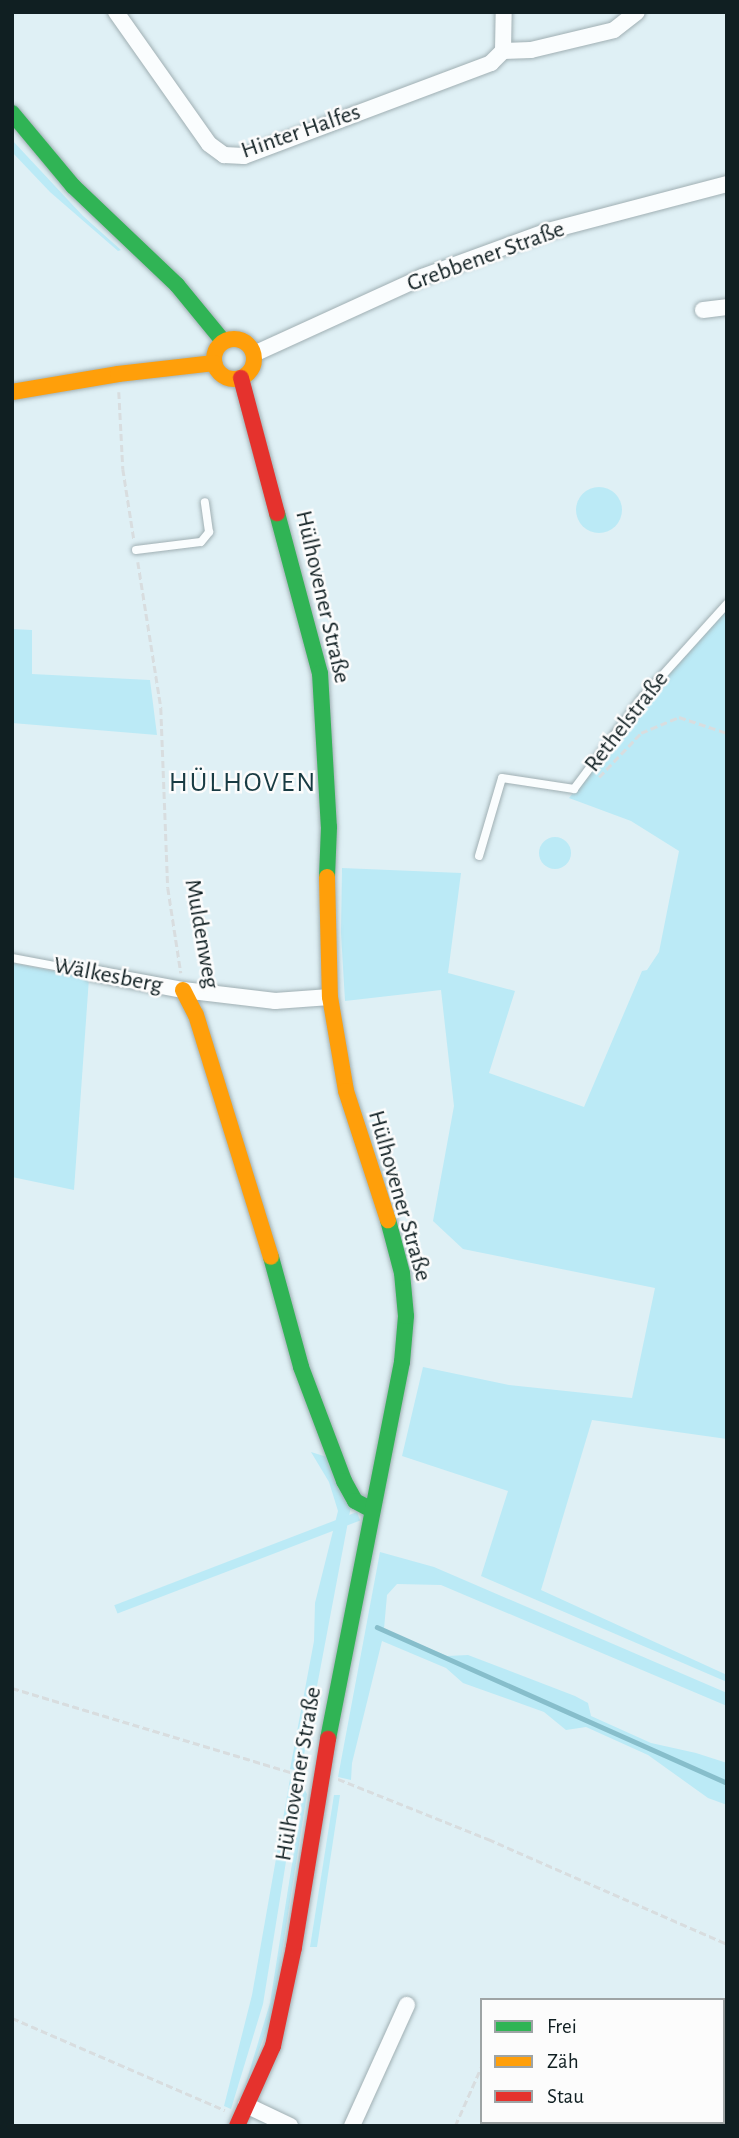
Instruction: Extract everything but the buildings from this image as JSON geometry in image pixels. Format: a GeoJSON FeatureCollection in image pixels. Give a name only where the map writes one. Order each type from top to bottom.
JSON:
{"type":"FeatureCollection","features":[{"type":"Feature","properties":{"kind":"main road"},"geometry":{"type":"LineString","coordinates":[[12,113],[73,186],[177,285],[223,341]]}},
{"type":"Feature","properties":{"kind":"main road"},"geometry":{"type":"LineString","coordinates":[[242,340],[254,354],[252,368],[242,378],[224,377],[214,363],[215,351],[223,341],[242,340]]}},
{"type":"Feature","properties":{"kind":"main road"},"geometry":{"type":"LineString","coordinates":[[12,392],[118,374],[214,363]]}},
{"type":"Feature","properties":{"kind":"main road","name":"Hülhovener Straße"},"geometry":{"type":"LineString","coordinates":[[241,2116],[273,2046],[293,1947],[319,1786],[402,1362],[406,1316],[402,1273],[346,1091],[330,998],[326,916],[329,827],[320,673],[242,378]]}},
{"type":"Feature","properties":{"kind":"main road","name":"Muldenweg"},"geometry":{"type":"LineString","coordinates":[[183,990],[204,1038],[271,1257],[301,1367],[344,1481],[355,1501],[372,1510]]}},
{"type":"Feature","properties":{"kind":"street","name":"Hinter Halfes"},"geometry":{"type":"LineString","coordinates":[[116,12],[209,144],[224,155],[244,156],[491,63],[503,51],[531,50],[614,30],[637,12]]}},
{"type":"Feature","properties":{"kind":"street"},"geometry":{"type":"LineString","coordinates":[[503,51],[504,12]]}},
{"type":"Feature","properties":{"kind":"street","name":"Grebbener Straße"},"geometry":{"type":"LineString","coordinates":[[254,354],[422,278],[548,231],[727,184]]}},
{"type":"Feature","properties":{"kind":"street"},"geometry":{"type":"LineString","coordinates":[[703,310],[727,307]]}},
{"type":"Feature","properties":{"kind":"street","name":"Wälkesberg"},"geometry":{"type":"LineString","coordinates":[[92,973],[183,990],[275,1000],[330,998]]}},
{"type":"Feature","properties":{"kind":"street"},"geometry":{"type":"LineString","coordinates":[[352,2126],[407,2005]]}},
{"type":"Feature","properties":{"kind":"street"},"geometry":{"type":"LineString","coordinates":[[241,2116],[290,2126]]}},
{"type":"Feature","properties":{"kind":"lane"},"geometry":{"type":"LineString","coordinates":[[136,550],[201,542],[209,532],[205,502]]}},
{"type":"Feature","properties":{"kind":"lane","name":"Rethelstraße"},"geometry":{"type":"LineString","coordinates":[[479,856],[502,778],[574,789],[642,698],[727,604]]}},
{"type":"Feature","properties":{"kind":"lane","name":"Wälkesberg"},"geometry":{"type":"LineString","coordinates":[[12,958],[92,973]]}},
{"type":"Feature","properties":{"kind":"path","name":"Muldenweg"},"geometry":{"type":"LineString","coordinates":[[118,374],[123,469],[161,708],[168,888],[183,990]]}},
{"type":"Feature","properties":{"kind":"path"},"geometry":{"type":"LineString","coordinates":[[574,789],[604,775],[641,733],[678,717],[727,733]]}},
{"type":"Feature","properties":{"kind":"path"},"geometry":{"type":"LineString","coordinates":[[12,1688],[302,1775],[300,1788]]}},
{"type":"Feature","properties":{"kind":"path"},"geometry":{"type":"LineString","coordinates":[[319,1786],[334,1778],[500,1844],[727,1944]]}},
{"type":"Feature","properties":{"kind":"path"},"geometry":{"type":"LineString","coordinates":[[12,2018],[241,2116]]}},
{"type":"Feature","properties":{"kind":"path"},"geometry":{"type":"LineString","coordinates":[[455,2126],[480,2070]]}},
{"type":"Feature","properties":{"kind":"shaded area"},"geometry":{"type":"Polygon","coordinates":[[[12,140],[83,216],[121,250],[118,251],[50,192],[12,152],[12,140]]]}},
{"type":"Feature","properties":{"kind":"shaded area"},"geometry":{"type":"Polygon","coordinates":[[[599,487],[615,494],[622,510],[615,526],[599,533],[583,526],[576,510],[583,494],[599,487]]]}},
{"type":"Feature","properties":{"kind":"shaded area"},"geometry":{"type":"Polygon","coordinates":[[[727,610],[727,1439],[592,1420],[541,1590],[727,1675],[727,1682],[481,1576],[508,1491],[402,1456],[423,1367],[509,1385],[632,1398],[655,1288],[463,1249],[433,1221],[454,1106],[441,990],[345,1001],[341,933],[342,868],[461,873],[448,973],[515,991],[489,1073],[584,1107],[642,971],[647,970],[659,952],[679,851],[631,821],[569,798],[630,724],[642,702],[727,610]]]}},
{"type":"Feature","properties":{"kind":"shaded area"},"geometry":{"type":"Polygon","coordinates":[[[12,629],[32,630],[32,674],[150,680],[157,735],[12,723],[12,629]]]}},
{"type":"Feature","properties":{"kind":"shaded area"},"geometry":{"type":"Polygon","coordinates":[[[555,837],[566,842],[571,853],[566,864],[555,869],[544,864],[539,853],[544,842],[555,837]]]}},
{"type":"Feature","properties":{"kind":"shaded area"},"geometry":{"type":"Polygon","coordinates":[[[12,963],[89,978],[74,1190],[12,1177],[12,963]]]}},
{"type":"Feature","properties":{"kind":"shaded area"},"geometry":{"type":"Polygon","coordinates":[[[311,1452],[327,1457],[351,1506],[301,1771],[290,1769],[314,1641],[315,1603],[338,1511],[329,1482],[311,1452]]]}},
{"type":"Feature","properties":{"kind":"shaded area"},"geometry":{"type":"Polygon","coordinates":[[[357,1512],[360,1520],[117,1614],[114,1605],[357,1512]]]}},
{"type":"Feature","properties":{"kind":"shaded area"},"geometry":{"type":"Polygon","coordinates":[[[380,1552],[434,1567],[727,1693],[727,1706],[441,1585],[397,1584],[387,1595],[384,1629],[447,1656],[468,1655],[575,1696],[588,1703],[591,1716],[651,1743],[727,1763],[727,1805],[708,1798],[648,1755],[586,1727],[566,1730],[544,1712],[463,1683],[446,1668],[382,1641],[352,1763],[351,1780],[338,1777],[380,1552]]]}},
{"type":"Feature","properties":{"kind":"shaded area"},"geometry":{"type":"Polygon","coordinates":[[[290,1779],[299,1781],[263,2004],[231,2109],[224,2106],[252,1995],[290,1779]]]}},
{"type":"Feature","properties":{"kind":"shaded area"},"geometry":{"type":"Polygon","coordinates":[[[304,1788],[307,1794],[272,2015],[242,2096],[270,2003],[304,1788]]]}},
{"type":"Feature","properties":{"kind":"shaded area"},"geometry":{"type":"Polygon","coordinates":[[[334,1795],[340,1795],[317,1947],[310,1947],[334,1795]]]}},
{"type":"Feature","properties":{"kind":"waterway"},"geometry":{"type":"LineString","coordinates":[[377,1627],[727,1783]]}},
{"type":"Feature","properties":{"kind":"traffic: fast"},"geometry":{"type":"LineString","coordinates":[[12,113],[73,186],[177,285],[223,341]]}},
{"type":"Feature","properties":{"kind":"traffic: fast"},"geometry":{"type":"LineString","coordinates":[[277,513],[320,673],[329,827],[327,877]]}},
{"type":"Feature","properties":{"kind":"traffic: fast"},"geometry":{"type":"LineString","coordinates":[[328,1739],[402,1362],[406,1316],[402,1273],[388,1220]]}},
{"type":"Feature","properties":{"kind":"traffic: fast"},"geometry":{"type":"LineString","coordinates":[[271,1257],[301,1367],[344,1481],[355,1501],[372,1510]]}},
{"type":"Feature","properties":{"kind":"traffic: slow"},"geometry":{"type":"LineString","coordinates":[[234,339],[242,340],[248,345],[253,351],[254,359],[253,367],[248,373],[242,378],[234,379],[226,378],[220,373],[215,367],[214,359],[215,351],[220,345],[226,340],[234,339]]}},
{"type":"Feature","properties":{"kind":"traffic: slow"},"geometry":{"type":"LineString","coordinates":[[12,392],[118,374],[214,363]]}},
{"type":"Feature","properties":{"kind":"traffic: slow"},"geometry":{"type":"LineString","coordinates":[[327,877],[330,997],[346,1091],[388,1220]]}},
{"type":"Feature","properties":{"kind":"traffic: slow"},"geometry":{"type":"LineString","coordinates":[[183,990],[196,1015],[271,1257]]}},
{"type":"Feature","properties":{"kind":"traffic: jam"},"geometry":{"type":"LineString","coordinates":[[241,378],[277,513]]}},
{"type":"Feature","properties":{"kind":"traffic: jam"},"geometry":{"type":"LineString","coordinates":[[237,2126],[273,2046],[294,1947],[328,1739]]}},
{"type":"Feature","properties":{"kind":"district","name":"HÜLHOVEN"},"geometry":{"type":"Point","coordinates":[243,783]}}]}
